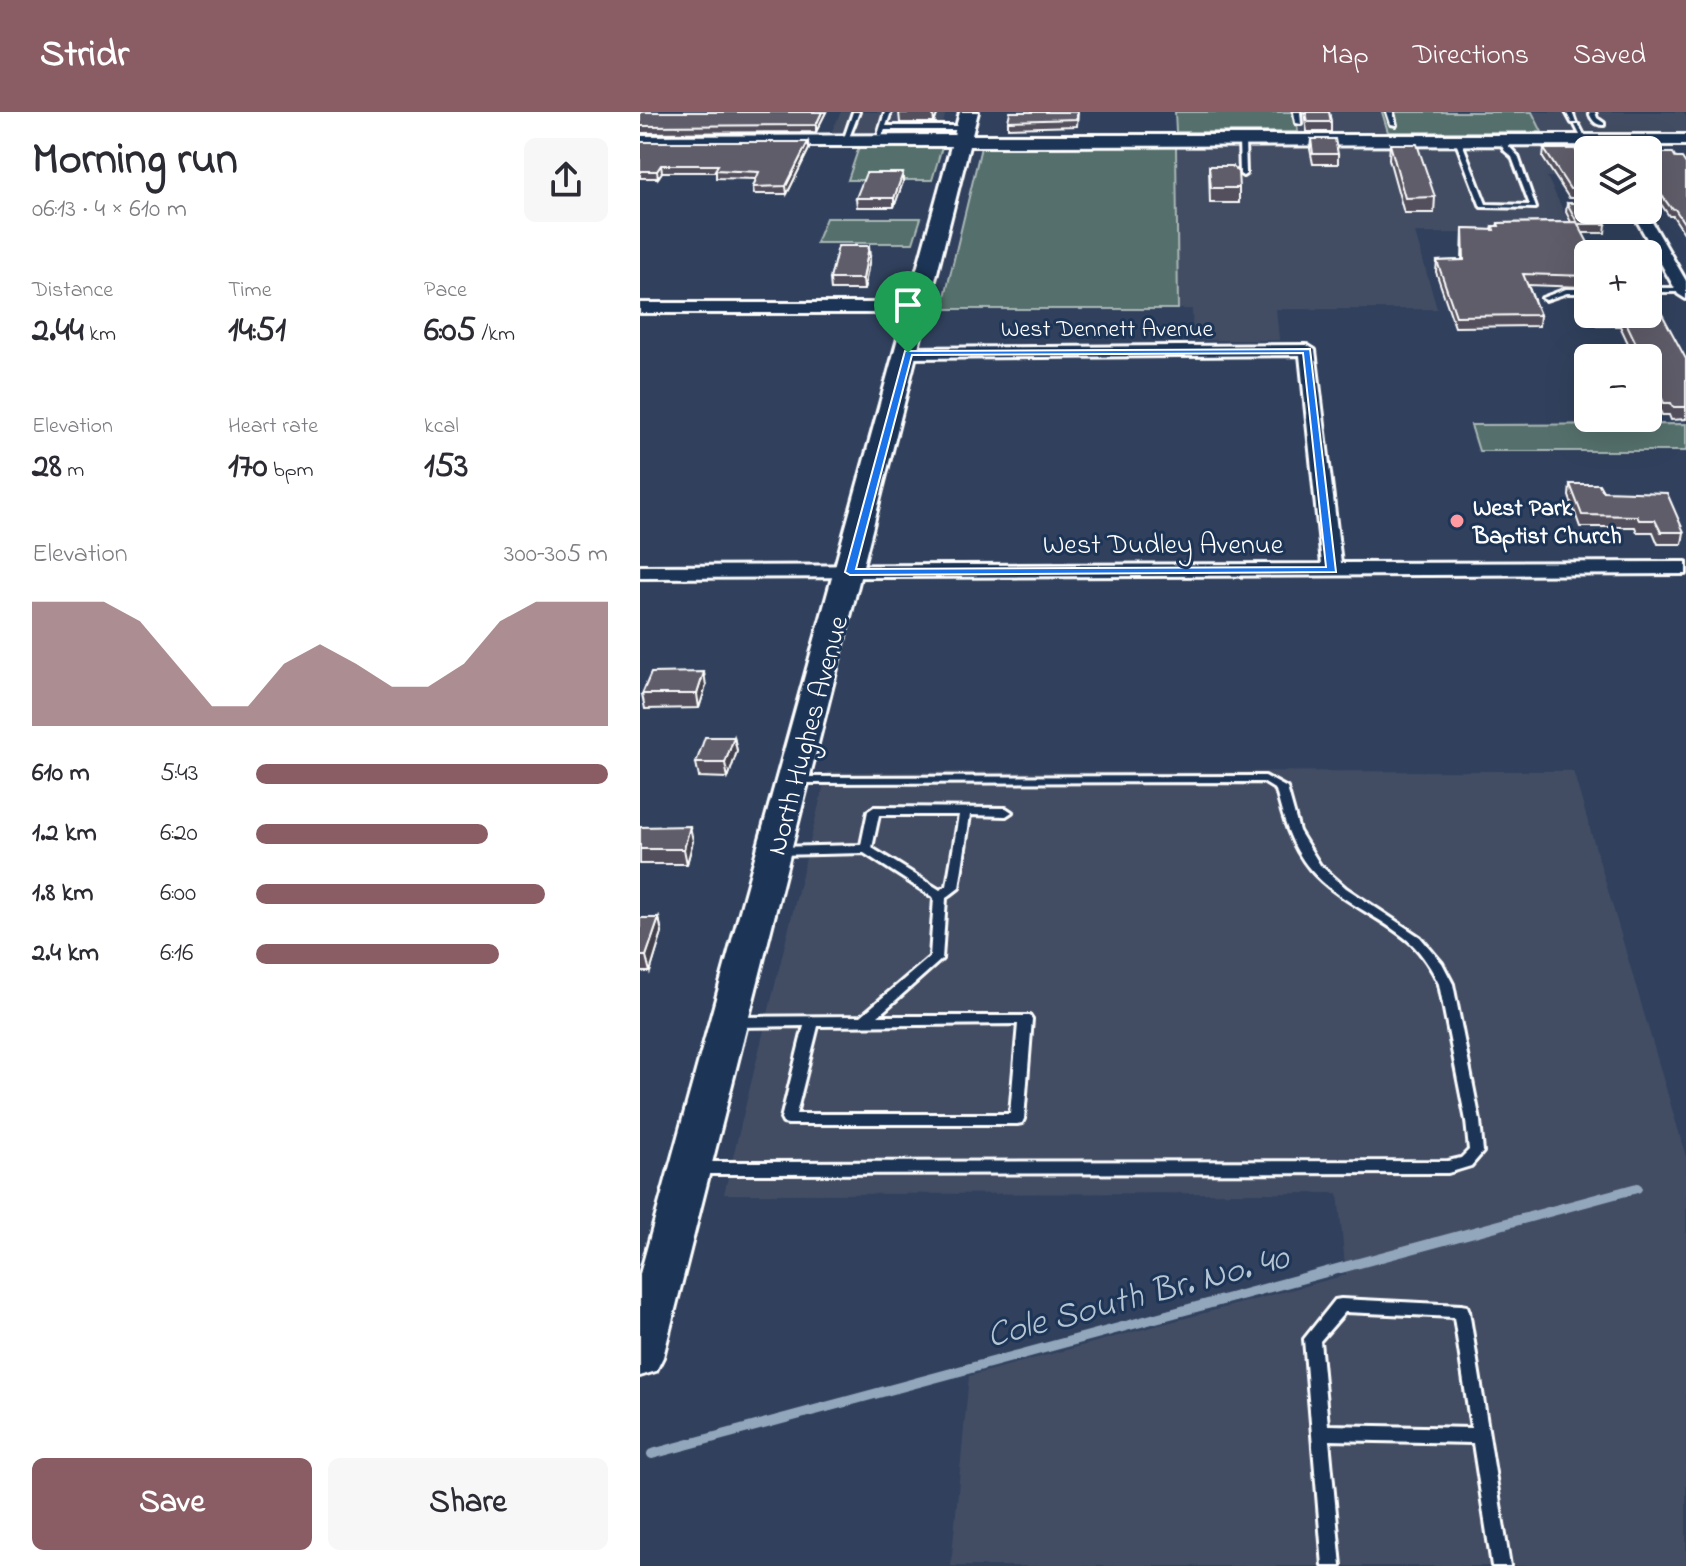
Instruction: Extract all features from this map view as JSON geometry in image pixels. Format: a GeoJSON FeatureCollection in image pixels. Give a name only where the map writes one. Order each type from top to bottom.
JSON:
{"type":"FeatureCollection","features":[{"type":"Feature","properties":{"kind":"street"},"geometry":{"type":"LineString","coordinates":[[640,141],[845,140],[965,127],[1038,140],[1501,140],[1590,134],[1686,140]]}},
{"type":"Feature","properties":{"kind":"street","name":"North Hughes Avenue"},"geometry":{"type":"LineString","coordinates":[[640,1357],[920,308],[965,127]]}},
{"type":"Feature","properties":{"kind":"street"},"geometry":{"type":"LineString","coordinates":[[1646,224],[1685,292]]}},
{"type":"Feature","properties":{"kind":"street"},"geometry":{"type":"LineString","coordinates":[[640,308],[920,308]]}},
{"type":"Feature","properties":{"kind":"street","name":"West Dennett Avenue"},"geometry":{"type":"LineString","coordinates":[[908,353],[1307,350],[1332,570]]}},
{"type":"Feature","properties":{"kind":"street","name":"West Dudley Avenue"},"geometry":{"type":"LineString","coordinates":[[640,572],[1686,568]]}},
{"type":"Feature","properties":{"kind":"lane"},"geometry":{"type":"LineString","coordinates":[[845,140],[856,112]]}},
{"type":"Feature","properties":{"kind":"lane"},"geometry":{"type":"LineString","coordinates":[[880,134],[888,112]]}},
{"type":"Feature","properties":{"kind":"lane"},"geometry":{"type":"LineString","coordinates":[[1297,112],[1299,123]]}},
{"type":"Feature","properties":{"kind":"lane"},"geometry":{"type":"LineString","coordinates":[[1390,112],[1394,124]]}},
{"type":"Feature","properties":{"kind":"lane"},"geometry":{"type":"LineString","coordinates":[[1569,112],[1590,134]]}},
{"type":"Feature","properties":{"kind":"lane"},"geometry":{"type":"LineString","coordinates":[[1590,134],[1594,119],[1592,112]]}},
{"type":"Feature","properties":{"kind":"lane"},"geometry":{"type":"LineString","coordinates":[[1242,140],[1243,174]]}},
{"type":"Feature","properties":{"kind":"lane"},"geometry":{"type":"LineString","coordinates":[[1458,140],[1483,206],[1534,207],[1515,156],[1501,140]]}},
{"type":"Feature","properties":{"kind":"lane"},"geometry":{"type":"LineString","coordinates":[[1546,298],[1574,291]]}},
{"type":"Feature","properties":{"kind":"lane"},"geometry":{"type":"LineString","coordinates":[[1662,291],[1685,292]]}},
{"type":"Feature","properties":{"kind":"lane"},"geometry":{"type":"LineString","coordinates":[[691,1168],[1448,1167],[1466,1162],[1476,1152],[1473,1121],[1446,984],[1435,963],[1415,940],[1342,891],[1315,867],[1293,831],[1281,788],[1275,783],[1265,779],[794,780]]}},
{"type":"Feature","properties":{"kind":"lane"},"geometry":{"type":"LineString","coordinates":[[866,849],[874,811],[1006,812]]}},
{"type":"Feature","properties":{"kind":"lane"},"geometry":{"type":"LineString","coordinates":[[940,896],[953,888],[965,812]]}},
{"type":"Feature","properties":{"kind":"lane"},"geometry":{"type":"LineString","coordinates":[[775,851],[866,849],[940,896]]}},
{"type":"Feature","properties":{"kind":"lane"},"geometry":{"type":"LineString","coordinates":[[865,1020],[936,959],[940,896]]}},
{"type":"Feature","properties":{"kind":"lane"},"geometry":{"type":"LineString","coordinates":[[730,1022],[1025,1019],[1017,1119],[788,1119],[812,1022]]}},
{"type":"Feature","properties":{"kind":"lane"},"geometry":{"type":"LineString","coordinates":[[1332,1566],[1312,1339],[1341,1305],[1461,1311],[1501,1566]]}},
{"type":"Feature","properties":{"kind":"lane"},"geometry":{"type":"LineString","coordinates":[[1322,1432],[1481,1436]]}},
{"type":"Feature","properties":{"kind":"shaded area"},"geometry":{"type":"Polygon","coordinates":[[[841,112],[946,112],[941,131],[934,133],[831,133],[841,112]]]}},
{"type":"Feature","properties":{"kind":"shaded area"},"geometry":{"type":"Polygon","coordinates":[[[1295,112],[1382,112],[1388,132],[1298,132],[1295,112]]]}},
{"type":"Feature","properties":{"kind":"shaded area"},"geometry":{"type":"Polygon","coordinates":[[[1532,112],[1683,112],[1686,116],[1686,133],[1542,132],[1532,112]]]}},
{"type":"Feature","properties":{"kind":"shaded area"},"geometry":{"type":"Polygon","coordinates":[[[1177,147],[1574,147],[1574,177],[1547,177],[1574,233],[1415,233],[1437,309],[1276,309],[1279,340],[1193,340],[1192,309],[1178,309],[1177,147]]]}},
{"type":"Feature","properties":{"kind":"shaded area"},"geometry":{"type":"Polygon","coordinates":[[[1573,771],[1686,1157],[1686,1566],[951,1566],[969,1376],[1346,1275],[1338,1193],[724,1194],[827,772],[1573,771]]]}},
{"type":"Feature","properties":{"kind":"green space"},"geometry":{"type":"Polygon","coordinates":[[[1175,112],[1295,112],[1298,132],[1176,132],[1175,112]]]}},
{"type":"Feature","properties":{"kind":"green space"},"geometry":{"type":"Polygon","coordinates":[[[1382,112],[1532,112],[1542,132],[1388,132],[1382,112]]]}},
{"type":"Feature","properties":{"kind":"green space"},"geometry":{"type":"Polygon","coordinates":[[[860,144],[942,147],[932,180],[848,180],[860,144]]]}},
{"type":"Feature","properties":{"kind":"green space"},"geometry":{"type":"Polygon","coordinates":[[[981,147],[1176,147],[1178,309],[942,309],[981,147]]]}},
{"type":"Feature","properties":{"kind":"green space"},"geometry":{"type":"Polygon","coordinates":[[[826,218],[921,218],[913,243],[816,243],[826,218]]]}},
{"type":"Feature","properties":{"kind":"green space"},"geometry":{"type":"Polygon","coordinates":[[[1662,424],[1686,424],[1686,451],[1479,451],[1471,425],[1574,425],[1574,432],[1662,432],[1662,424]]]}},
{"type":"Feature","properties":{"kind":"building"},"geometry":{"type":"Polygon","coordinates":[[[640,112],[822,112],[816,125],[640,126],[640,112]]]}},
{"type":"Feature","properties":{"kind":"building"},"geometry":{"type":"Polygon","coordinates":[[[1010,112],[1077,112],[1077,119],[1008,121],[1010,112]]]}},
{"type":"Feature","properties":{"kind":"building"},"geometry":{"type":"Polygon","coordinates":[[[1306,112],[1329,112],[1331,122],[1308,122],[1306,112]]]}},
{"type":"Feature","properties":{"kind":"building"},"geometry":{"type":"Polygon","coordinates":[[[1311,139],[1335,139],[1338,154],[1313,154],[1311,139]]]}},
{"type":"Feature","properties":{"kind":"building"},"geometry":{"type":"Polygon","coordinates":[[[640,142],[808,142],[786,186],[753,187],[759,172],[715,170],[718,165],[661,165],[657,171],[640,171],[640,142]]]}},
{"type":"Feature","properties":{"kind":"building"},"geometry":{"type":"Polygon","coordinates":[[[1390,144],[1417,144],[1435,197],[1405,198],[1390,144]]]}},
{"type":"Feature","properties":{"kind":"building"},"geometry":{"type":"Polygon","coordinates":[[[1544,149],[1574,149],[1574,189],[1570,189],[1544,149]]]}},
{"type":"Feature","properties":{"kind":"building"},"geometry":{"type":"Polygon","coordinates":[[[1662,153],[1673,153],[1686,164],[1686,226],[1675,209],[1662,196],[1662,153]]]}},
{"type":"Feature","properties":{"kind":"building"},"geometry":{"type":"Polygon","coordinates":[[[1209,166],[1232,166],[1238,172],[1239,188],[1211,188],[1209,166]]]}},
{"type":"Feature","properties":{"kind":"building"},"geometry":{"type":"Polygon","coordinates":[[[866,173],[903,173],[894,198],[856,198],[866,173]]]}},
{"type":"Feature","properties":{"kind":"building"},"geometry":{"type":"Polygon","coordinates":[[[1567,203],[1574,203],[1574,216],[1567,203]]]}},
{"type":"Feature","properties":{"kind":"building"},"geometry":{"type":"Polygon","coordinates":[[[1498,223],[1578,224],[1587,240],[1574,240],[1574,276],[1523,274],[1540,315],[1456,316],[1437,261],[1464,260],[1463,229],[1494,230],[1493,226],[1499,226],[1498,223]]]}},
{"type":"Feature","properties":{"kind":"building"},"geometry":{"type":"Polygon","coordinates":[[[838,246],[869,246],[863,279],[830,279],[838,246]]]}},
{"type":"Feature","properties":{"kind":"building"},"geometry":{"type":"Polygon","coordinates":[[[1662,314],[1686,359],[1686,407],[1673,407],[1662,399],[1662,344],[1636,344],[1629,328],[1662,328],[1662,314]]]}},
{"type":"Feature","properties":{"kind":"building"},"geometry":{"type":"Polygon","coordinates":[[[1570,484],[1599,484],[1603,491],[1667,493],[1684,532],[1661,532],[1655,520],[1639,520],[1637,516],[1582,515],[1570,484]]]}},
{"type":"Feature","properties":{"kind":"building"},"geometry":{"type":"Polygon","coordinates":[[[704,672],[697,694],[642,694],[651,673],[704,672]]]}},
{"type":"Feature","properties":{"kind":"building"},"geometry":{"type":"Polygon","coordinates":[[[705,737],[734,737],[725,763],[696,763],[705,737]]]}},
{"type":"Feature","properties":{"kind":"building"},"geometry":{"type":"Polygon","coordinates":[[[690,826],[684,849],[640,849],[640,827],[690,826]]]}},
{"type":"Feature","properties":{"kind":"building"},"geometry":{"type":"Polygon","coordinates":[[[640,918],[659,918],[646,956],[640,956],[640,918]]]}},
{"type":"Feature","properties":{"kind":"waterway","name":"Cole South Br. No. 40"},"geometry":{"type":"LineString","coordinates":[[652,1454],[1637,1188]]}},
{"type":"Feature","properties":{"kind":"place","name":"West Park Baptist Church"},"geometry":{"type":"Point","coordinates":[1457,521]}},
{"type":"Feature","properties":{"kind":"route"},"geometry":{"type":"LineString","coordinates":[[1307,350],[1332,570],[850,572],[908,353],[1307,350]]}}]}
